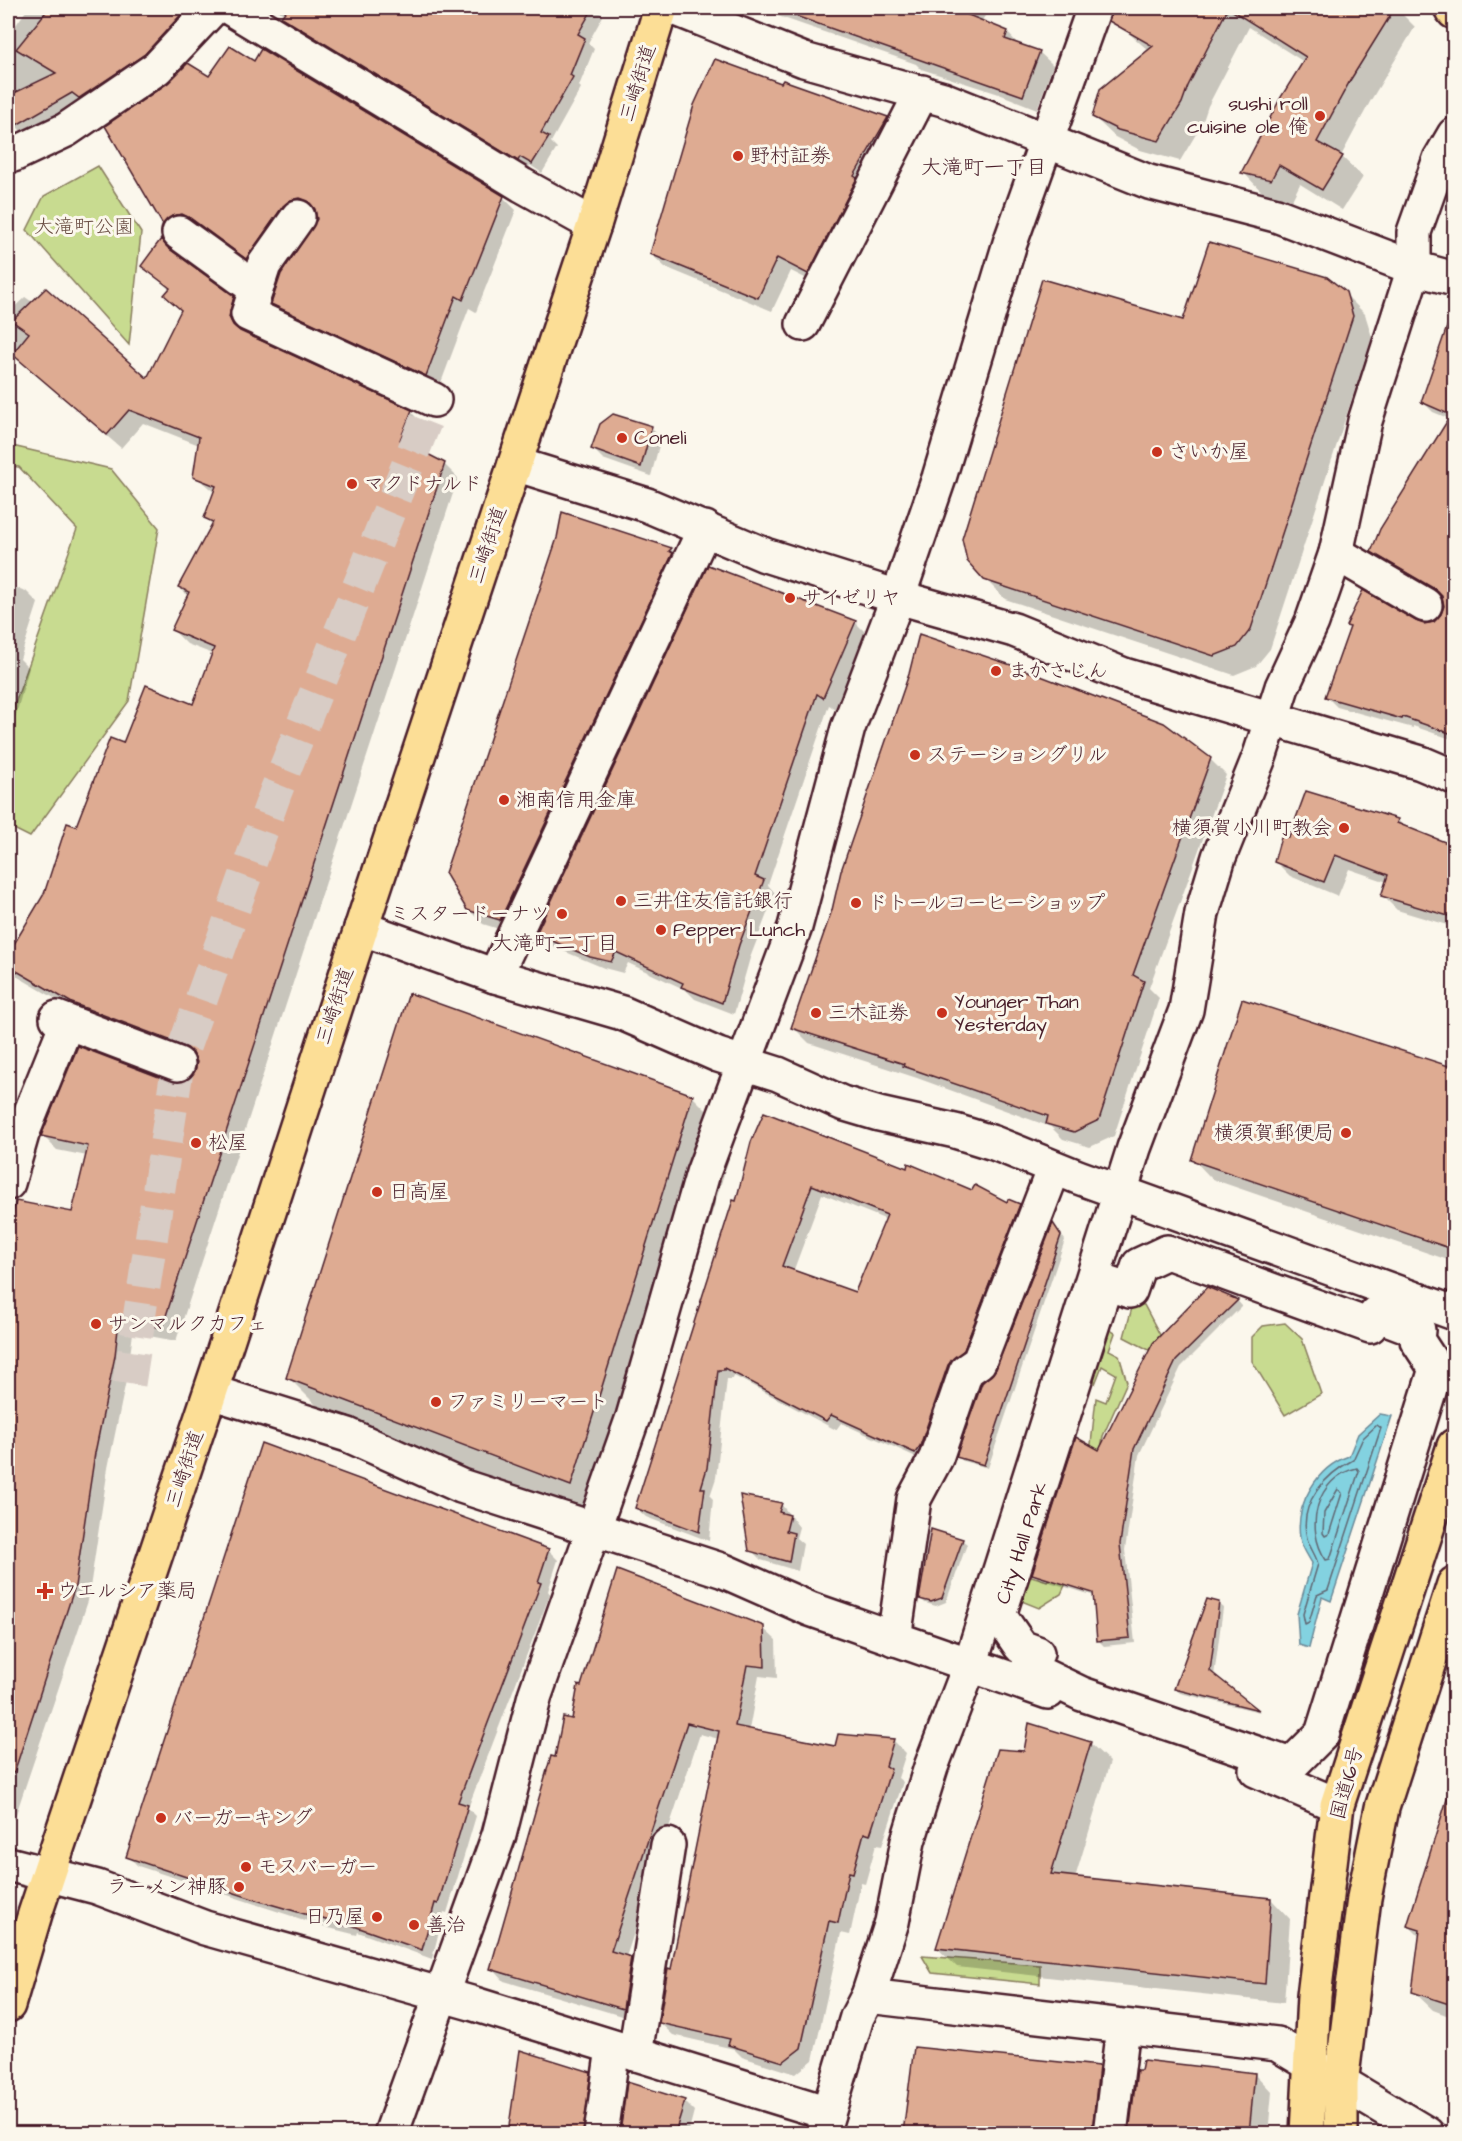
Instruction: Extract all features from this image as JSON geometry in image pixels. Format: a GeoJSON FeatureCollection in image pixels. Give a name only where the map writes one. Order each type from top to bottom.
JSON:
{"type":"FeatureCollection","features":[{"type":"Feature","properties":{"kind":"main road","name":"三崎街道"},"geometry":{"type":"LineString","coordinates":[[8,2005],[594,225],[661,8]]}},
{"type":"Feature","properties":{"kind":"main road"},"geometry":{"type":"LineString","coordinates":[[1451,8],[1455,12]]}},
{"type":"Feature","properties":{"kind":"main road","name":"国道16号"},"geometry":{"type":"LineString","coordinates":[[1307,2133],[1314,1996],[1337,1805],[1455,1446]]}},
{"type":"Feature","properties":{"kind":"main road","name":"国道16号"},"geometry":{"type":"LineString","coordinates":[[1341,2133],[1341,2084],[1364,1898],[1382,1808],[1455,1584]]}},
{"type":"Feature","properties":{"kind":"street"},"geometry":{"type":"LineString","coordinates":[[10,153],[66,130],[157,68],[213,8]]}},
{"type":"Feature","properties":{"kind":"street"},"geometry":{"type":"LineString","coordinates":[[230,8],[522,186],[594,225]]}},
{"type":"Feature","properties":{"kind":"street"},"geometry":{"type":"LineString","coordinates":[[674,8],[804,60],[922,92],[1149,182],[1276,215],[1414,268],[1455,279]]}},
{"type":"Feature","properties":{"kind":"street"},"geometry":{"type":"LineString","coordinates":[[391,2133],[499,1835],[535,1695],[633,1417],[703,1173],[795,927],[848,728],[898,597],[939,478],[1010,243],[1094,8]]}},
{"type":"Feature","properties":{"kind":"street"},"geometry":{"type":"LineString","coordinates":[[803,324],[922,92]]}},
{"type":"Feature","properties":{"kind":"street"},"geometry":{"type":"LineString","coordinates":[[8,1864],[98,1887],[205,1928],[441,1994],[624,2051],[825,2123],[857,2017],[868,1996],[892,1922],[908,1841],[925,1788],[970,1665],[1120,1192],[1186,1010],[1202,913],[1219,857],[1273,718],[1282,687],[1312,622],[1336,553],[1365,422],[1414,268],[1414,232],[1440,159],[1455,135]]}},
{"type":"Feature","properties":{"kind":"street"},"geometry":{"type":"LineString","coordinates":[[298,217],[264,265],[248,314],[434,400]]}},
{"type":"Feature","properties":{"kind":"street"},"geometry":{"type":"LineString","coordinates":[[179,233],[256,289]]}},
{"type":"Feature","properties":{"kind":"street"},"geometry":{"type":"LineString","coordinates":[[515,464],[647,505],[765,555],[898,597],[1014,630],[1124,675],[1421,763],[1455,777]]}},
{"type":"Feature","properties":{"kind":"street"},"geometry":{"type":"LineString","coordinates":[[495,976],[705,528]]}},
{"type":"Feature","properties":{"kind":"street"},"geometry":{"type":"LineString","coordinates":[[1336,553],[1425,605]]}},
{"type":"Feature","properties":{"kind":"street"},"geometry":{"type":"LineString","coordinates":[[361,928],[495,976],[622,1013],[718,1055],[842,1102],[879,1114],[955,1131],[994,1143],[1054,1168],[1455,1313]]}},
{"type":"Feature","properties":{"kind":"street"},"geometry":{"type":"LineString","coordinates":[[8,1183],[22,1134],[59,1026],[178,1064]]}},
{"type":"Feature","properties":{"kind":"street"},"geometry":{"type":"LineString","coordinates":[[894,1639],[914,1499],[936,1458],[966,1371],[979,1362],[1054,1168]]}},
{"type":"Feature","properties":{"kind":"street","name":"City Hall Park"},"geometry":{"type":"LineString","coordinates":[[1167,1252],[1370,1326],[1376,1314],[1418,1330],[1417,1340],[1436,1369],[1322,1734],[1291,1765],[1082,1694],[1028,1668],[1037,1653],[1021,1647],[999,1615],[1106,1283],[1131,1291],[1139,1265],[1167,1252]]}},
{"type":"Feature","properties":{"kind":"street"},"geometry":{"type":"LineString","coordinates":[[211,1392],[348,1435],[461,1486],[724,1571],[810,1609],[938,1652],[1276,1777],[1337,1805]]}},
{"type":"Feature","properties":{"kind":"street"},"geometry":{"type":"LineString","coordinates":[[601,2133],[624,2051],[668,1845]]}},
{"type":"Feature","properties":{"kind":"street"},"geometry":{"type":"LineString","coordinates":[[868,1996],[1276,2044],[1427,2133]]}},
{"type":"Feature","properties":{"kind":"street"},"geometry":{"type":"LineString","coordinates":[[1110,2133],[1123,2027]]}},
{"type":"Feature","properties":{"kind":"green space","name":"大滝町公園"},"geometry":{"type":"Polygon","coordinates":[[[98,166],[141,233],[129,345],[27,230],[44,196],[98,166]]]}},
{"type":"Feature","properties":{"kind":"green space"},"geometry":{"type":"Polygon","coordinates":[[[8,445],[111,469],[159,528],[129,701],[30,837],[8,826],[8,723],[77,529],[19,467],[8,466],[8,445]]]}},
{"type":"Feature","properties":{"kind":"green space"},"geometry":{"type":"Polygon","coordinates":[[[1133,1304],[1144,1305],[1160,1335],[1149,1350],[1124,1337],[1133,1304]]]}},
{"type":"Feature","properties":{"kind":"green space"},"geometry":{"type":"Polygon","coordinates":[[[1285,1323],[1302,1339],[1321,1394],[1285,1415],[1252,1361],[1252,1337],[1263,1326],[1285,1323]]]}},
{"type":"Feature","properties":{"kind":"green space"},"geometry":{"type":"Polygon","coordinates":[[[1102,1325],[1115,1333],[1109,1350],[1119,1355],[1127,1382],[1103,1436],[1084,1563],[1073,1568],[1061,1594],[1039,1608],[1009,1596],[1022,1573],[1047,1581],[1049,1579],[1091,1444],[1096,1398],[1106,1402],[1116,1374],[1102,1366],[1095,1384],[1090,1347],[1102,1325]]]}},
{"type":"Feature","properties":{"kind":"green space"},"geometry":{"type":"Polygon","coordinates":[[[922,1956],[1040,1965],[1040,1984],[932,1973],[922,1956]]]}},
{"type":"Feature","properties":{"kind":"water"},"geometry":{"type":"Polygon","coordinates":[[[1380,1414],[1392,1416],[1331,1601],[1322,1597],[1309,1648],[1299,1645],[1297,1614],[1312,1563],[1300,1538],[1299,1525],[1305,1500],[1318,1478],[1338,1461],[1349,1456],[1358,1434],[1380,1414]]]}},
{"type":"Feature","properties":{"kind":"building"},"geometry":{"type":"Polygon","coordinates":[[[49,8],[187,8],[145,54],[79,98],[72,93],[8,130],[8,96],[56,73],[16,49],[49,8]]]}},
{"type":"Feature","properties":{"kind":"building"},"geometry":{"type":"Polygon","coordinates":[[[288,8],[593,8],[578,34],[585,38],[570,75],[573,77],[541,133],[549,137],[532,164],[520,157],[518,161],[281,17],[288,8]]]}},
{"type":"Feature","properties":{"kind":"building"},"geometry":{"type":"Polygon","coordinates":[[[788,8],[951,8],[1008,31],[1005,39],[1040,51],[1023,96],[787,13],[788,8]]]}},
{"type":"Feature","properties":{"kind":"building"},"geometry":{"type":"Polygon","coordinates":[[[1112,8],[1228,8],[1188,86],[1182,103],[1159,141],[1118,130],[1092,117],[1100,89],[1153,46],[1109,21],[1112,8]]]}},
{"type":"Feature","properties":{"kind":"building"},"geometry":{"type":"Polygon","coordinates":[[[1228,8],[1395,8],[1351,79],[1317,142],[1343,156],[1322,190],[1279,165],[1271,180],[1241,173],[1281,97],[1306,57],[1228,8]]]}},
{"type":"Feature","properties":{"kind":"building"},"geometry":{"type":"Polygon","coordinates":[[[230,46],[254,61],[261,49],[504,196],[463,300],[456,296],[426,376],[271,304],[281,274],[317,219],[315,209],[308,201],[300,198],[291,200],[283,206],[246,259],[182,214],[172,216],[163,225],[105,126],[168,83],[188,63],[209,76],[230,46]]]}},
{"type":"Feature","properties":{"kind":"building"},"geometry":{"type":"Polygon","coordinates":[[[715,59],[888,117],[854,176],[857,178],[808,274],[777,258],[758,298],[650,254],[694,105],[715,59]]]}},
{"type":"Feature","properties":{"kind":"building"},"geometry":{"type":"Polygon","coordinates":[[[161,239],[168,248],[234,296],[229,317],[240,331],[412,410],[400,440],[445,463],[162,1328],[119,1320],[115,1356],[95,1453],[75,1586],[14,1773],[8,1772],[8,1233],[16,1201],[72,1212],[88,1146],[41,1136],[78,1046],[172,1082],[189,1079],[195,1071],[197,1062],[193,1053],[185,1046],[72,1003],[8,966],[8,954],[44,894],[67,823],[76,826],[110,738],[123,743],[146,685],[193,704],[214,648],[171,630],[189,592],[178,587],[213,522],[204,518],[216,486],[193,477],[199,437],[129,410],[107,435],[12,354],[29,333],[12,321],[46,288],[147,378],[181,310],[164,295],[170,288],[141,266],[161,239]]]}},
{"type":"Feature","properties":{"kind":"building"},"geometry":{"type":"Polygon","coordinates":[[[1209,242],[1327,277],[1346,292],[1353,316],[1251,629],[1237,647],[1214,656],[984,580],[967,561],[962,539],[1042,279],[1183,320],[1209,242]]]}},
{"type":"Feature","properties":{"kind":"building"},"geometry":{"type":"Polygon","coordinates":[[[1450,318],[1455,319],[1455,735],[1403,717],[1402,719],[1325,697],[1350,627],[1346,626],[1363,590],[1424,624],[1434,622],[1444,606],[1442,596],[1435,589],[1371,552],[1380,529],[1451,415],[1421,402],[1450,318]]]}},
{"type":"Feature","properties":{"kind":"building","name":"Coneli"},"geometry":{"type":"Polygon","coordinates":[[[613,414],[652,426],[641,467],[591,449],[600,424],[613,414]]]}},
{"type":"Feature","properties":{"kind":"building"},"geometry":{"type":"Polygon","coordinates":[[[562,512],[672,548],[669,551],[673,553],[500,920],[467,910],[445,873],[557,538],[562,512]]]}},
{"type":"Feature","properties":{"kind":"building"},"geometry":{"type":"Polygon","coordinates":[[[708,565],[856,621],[823,698],[817,694],[755,876],[764,880],[739,945],[722,1003],[681,987],[683,983],[616,952],[611,962],[590,957],[536,934],[708,565]]]}},
{"type":"Feature","properties":{"kind":"building"},"geometry":{"type":"Polygon","coordinates":[[[919,634],[1017,667],[1164,723],[1211,758],[1133,975],[1144,981],[1099,1120],[1074,1132],[1046,1124],[1048,1116],[903,1066],[904,1064],[791,1028],[832,910],[841,871],[909,674],[919,634]]]}},
{"type":"Feature","properties":{"kind":"building"},"geometry":{"type":"Polygon","coordinates":[[[1306,791],[1398,819],[1397,823],[1455,846],[1455,918],[1381,896],[1388,875],[1335,855],[1324,882],[1274,862],[1281,837],[1289,837],[1306,791]]]}},
{"type":"Feature","properties":{"kind":"building"},"geometry":{"type":"Polygon","coordinates":[[[409,993],[693,1095],[571,1486],[286,1378],[409,993]]]}},
{"type":"Feature","properties":{"kind":"building"},"geometry":{"type":"Polygon","coordinates":[[[1242,999],[1455,1068],[1455,1250],[1191,1160],[1242,999]]]}},
{"type":"Feature","properties":{"kind":"building"},"geometry":{"type":"Polygon","coordinates":[[[764,1112],[907,1168],[908,1163],[972,1190],[975,1185],[1007,1202],[1008,1199],[1020,1204],[964,1350],[948,1365],[920,1446],[915,1453],[831,1415],[826,1421],[724,1368],[724,1370],[718,1370],[707,1468],[701,1488],[705,1488],[699,1532],[635,1508],[733,1200],[736,1201],[751,1142],[764,1112]],[[812,1185],[782,1266],[855,1292],[887,1215],[812,1185]]]}},
{"type":"Feature","properties":{"kind":"building"},"geometry":{"type":"Polygon","coordinates":[[[1053,1223],[1061,1235],[984,1465],[956,1457],[982,1383],[996,1369],[1053,1223]]]}},
{"type":"Feature","properties":{"kind":"building"},"geometry":{"type":"Polygon","coordinates":[[[1207,1287],[1238,1300],[1176,1361],[1134,1449],[1120,1544],[1130,1638],[1097,1641],[1093,1593],[1032,1574],[1076,1437],[1099,1450],[1153,1343],[1207,1287]]]}},
{"type":"Feature","properties":{"kind":"building"},"geometry":{"type":"Polygon","coordinates":[[[261,1443],[549,1549],[538,1582],[541,1583],[458,1802],[468,1805],[438,1904],[435,1903],[422,1950],[348,1924],[347,1926],[256,1900],[126,1857],[261,1443]]]}},
{"type":"Feature","properties":{"kind":"building"},"geometry":{"type":"Polygon","coordinates":[[[740,1495],[782,1503],[779,1512],[790,1515],[786,1531],[794,1533],[789,1562],[749,1551],[740,1495]]]}},
{"type":"Feature","properties":{"kind":"building"},"geometry":{"type":"Polygon","coordinates":[[[931,1529],[963,1539],[942,1598],[931,1602],[919,1599],[931,1529]]]}},
{"type":"Feature","properties":{"kind":"building"},"geometry":{"type":"Polygon","coordinates":[[[617,1570],[764,1626],[765,1667],[747,1665],[735,1726],[835,1746],[838,1734],[894,1739],[886,1766],[891,1769],[870,1835],[864,1833],[853,1873],[849,1872],[838,1923],[829,1921],[801,2048],[783,2062],[728,2045],[730,2039],[659,2023],[668,1968],[671,1969],[719,1731],[687,1723],[611,1951],[631,1957],[623,2009],[490,1969],[551,1756],[555,1757],[563,1717],[572,1719],[578,1685],[581,1686],[617,1570]]]}},
{"type":"Feature","properties":{"kind":"building"},"geometry":{"type":"Polygon","coordinates":[[[1207,1599],[1219,1602],[1210,1671],[1259,1710],[1174,1689],[1207,1599]]]}},
{"type":"Feature","properties":{"kind":"building"},"geometry":{"type":"Polygon","coordinates":[[[1029,1723],[1091,1742],[1051,1874],[1271,1898],[1265,1984],[936,1948],[998,1749],[1024,1751],[1029,1723]]]}},
{"type":"Feature","properties":{"kind":"building"},"geometry":{"type":"Polygon","coordinates":[[[1448,1796],[1455,1797],[1455,2006],[1412,1992],[1420,1930],[1407,1926],[1448,1796]]]}},
{"type":"Feature","properties":{"kind":"building"},"geometry":{"type":"Polygon","coordinates":[[[914,2047],[1099,2066],[1092,2133],[903,2133],[914,2047]]]}},
{"type":"Feature","properties":{"kind":"building"},"geometry":{"type":"Polygon","coordinates":[[[520,2050],[591,2072],[583,2133],[508,2133],[520,2050]]]}},
{"type":"Feature","properties":{"kind":"building"},"geometry":{"type":"Polygon","coordinates":[[[1143,2060],[1255,2073],[1249,2133],[1129,2133],[1137,2070],[1141,2070],[1143,2060]]]}},
{"type":"Feature","properties":{"kind":"building"},"geometry":{"type":"Polygon","coordinates":[[[627,2082],[685,2100],[675,2133],[620,2133],[627,2082]]]}},
{"type":"Feature","properties":{"kind":"tunnel"},"geometry":{"type":"LineString","coordinates":[[129,1384],[178,1064],[276,791],[434,400]]}},
{"type":"Feature","properties":{"kind":"place","name":"sushi roll cuisine ole 俺"},"geometry":{"type":"Point","coordinates":[1320,116]}},
{"type":"Feature","properties":{"kind":"place","name":"野村証券"},"geometry":{"type":"Point","coordinates":[738,156]}},
{"type":"Feature","properties":{"kind":"place","name":"Coneli"},"geometry":{"type":"Point","coordinates":[622,438]}},
{"type":"Feature","properties":{"kind":"place","name":"さいか屋"},"geometry":{"type":"Point","coordinates":[1157,452]}},
{"type":"Feature","properties":{"kind":"place","name":"マクドナルド"},"geometry":{"type":"Point","coordinates":[352,484]}},
{"type":"Feature","properties":{"kind":"place","name":"サイゼリヤ"},"geometry":{"type":"Point","coordinates":[790,598]}},
{"type":"Feature","properties":{"kind":"place","name":"まかさじん"},"geometry":{"type":"Point","coordinates":[996,671]}},
{"type":"Feature","properties":{"kind":"place","name":"ステーショングリル"},"geometry":{"type":"Point","coordinates":[915,755]}},
{"type":"Feature","properties":{"kind":"place","name":"湘南信用金庫"},"geometry":{"type":"Point","coordinates":[504,800]}},
{"type":"Feature","properties":{"kind":"place","name":"横須賀小川町教会"},"geometry":{"type":"Point","coordinates":[1344,828]}},
{"type":"Feature","properties":{"kind":"place","name":"三井住友信託銀行"},"geometry":{"type":"Point","coordinates":[621,901]}},
{"type":"Feature","properties":{"kind":"place","name":"ドトールコーヒーショップ"},"geometry":{"type":"Point","coordinates":[856,903]}},
{"type":"Feature","properties":{"kind":"place","name":"ミスタードーナツ"},"geometry":{"type":"Point","coordinates":[562,914]}},
{"type":"Feature","properties":{"kind":"place","name":"Pepper Lunch"},"geometry":{"type":"Point","coordinates":[661,930]}},
{"type":"Feature","properties":{"kind":"place","name":"三木証券"},"geometry":{"type":"Point","coordinates":[816,1013]}},
{"type":"Feature","properties":{"kind":"place","name":"Younger Than Yesterday"},"geometry":{"type":"Point","coordinates":[942,1013]}},
{"type":"Feature","properties":{"kind":"place","name":"横須賀郵便局"},"geometry":{"type":"Point","coordinates":[1346,1133]}},
{"type":"Feature","properties":{"kind":"place","name":"松屋"},"geometry":{"type":"Point","coordinates":[196,1143]}},
{"type":"Feature","properties":{"kind":"place","name":"日高屋"},"geometry":{"type":"Point","coordinates":[377,1192]}},
{"type":"Feature","properties":{"kind":"place","name":"サンマルクカフェ"},"geometry":{"type":"Point","coordinates":[96,1324]}},
{"type":"Feature","properties":{"kind":"place","name":"ファミリーマート"},"geometry":{"type":"Point","coordinates":[436,1402]}},
{"type":"Feature","properties":{"kind":"place","name":"ウエルシア薬局"},"geometry":{"type":"Point","coordinates":[45,1591]}},
{"type":"Feature","properties":{"kind":"place","name":"バーガーキング"},"geometry":{"type":"Point","coordinates":[161,1818]}},
{"type":"Feature","properties":{"kind":"place","name":"モスバーガー"},"geometry":{"type":"Point","coordinates":[246,1867]}},
{"type":"Feature","properties":{"kind":"place","name":"ラーメン神豚"},"geometry":{"type":"Point","coordinates":[239,1887]}},
{"type":"Feature","properties":{"kind":"place","name":"日乃屋"},"geometry":{"type":"Point","coordinates":[377,1917]}},
{"type":"Feature","properties":{"kind":"place","name":"善治"},"geometry":{"type":"Point","coordinates":[414,1925]}},
{"type":"Feature","properties":{"kind":"district","name":"大滝町一丁目"},"geometry":{"type":"Point","coordinates":[984,167]}},
{"type":"Feature","properties":{"kind":"district","name":"大滝町二丁目"},"geometry":{"type":"Point","coordinates":[555,943]}}]}
